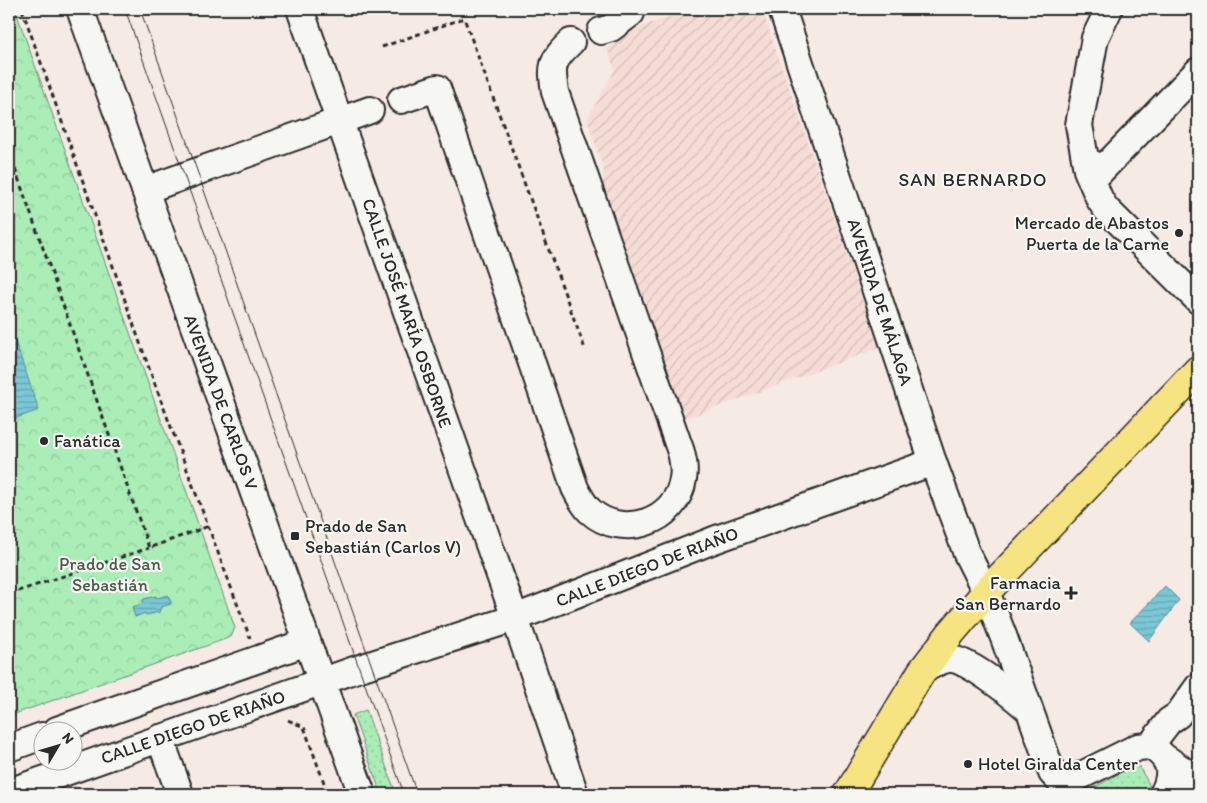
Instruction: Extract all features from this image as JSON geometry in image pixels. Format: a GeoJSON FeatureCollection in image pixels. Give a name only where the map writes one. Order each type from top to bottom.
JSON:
{"type":"FeatureCollection","features":[{"type":"Feature","properties":{"kind":"main road"},"geometry":{"type":"LineString","coordinates":[[848,794],[922,672],[951,633],[986,592],[1198,370]]}},
{"type":"Feature","properties":{"kind":"street","name":"AVENIDA DE CARLOS V"},"geometry":{"type":"LineString","coordinates":[[80,9],[362,794]]}},
{"type":"Feature","properties":{"kind":"street","name":"CALLE JOSÉ MARÍA OSBORNE"},"geometry":{"type":"LineString","coordinates":[[300,9],[515,618],[575,794]]}},
{"type":"Feature","properties":{"kind":"street"},"geometry":{"type":"LineString","coordinates":[[1109,9],[1095,38],[1079,125],[1087,170],[1106,209],[1198,300]]}},
{"type":"Feature","properties":{"kind":"street"},"geometry":{"type":"LineString","coordinates":[[601,31],[611,28],[635,10]]}},
{"type":"Feature","properties":{"kind":"street","name":"AVENIDA DE MÁLAGA"},"geometry":{"type":"LineString","coordinates":[[788,10],[933,462],[967,554],[986,592],[1004,638],[1052,773],[1065,791]]}},
{"type":"Feature","properties":{"kind":"street"},"geometry":{"type":"LineString","coordinates":[[401,100],[437,88],[575,488],[581,500],[590,510],[613,524],[626,526],[640,525],[658,516],[673,503],[680,491],[684,478],[684,465],[639,329],[555,92],[552,72],[557,56],[570,42]]}},
{"type":"Feature","properties":{"kind":"street"},"geometry":{"type":"LineString","coordinates":[[1092,180],[1198,71]]}},
{"type":"Feature","properties":{"kind":"street"},"geometry":{"type":"LineString","coordinates":[[145,190],[370,110]]}},
{"type":"Feature","properties":{"kind":"street","name":"CALLE DIEGO DE RIAÑO"},"geometry":{"type":"LineString","coordinates":[[9,792],[360,668],[515,618],[714,540],[933,462]]}},
{"type":"Feature","properties":{"kind":"street"},"geometry":{"type":"LineString","coordinates":[[82,721],[307,642]]}},
{"type":"Feature","properties":{"kind":"street"},"geometry":{"type":"LineString","coordinates":[[922,672],[945,660],[960,660],[1028,709]]}},
{"type":"Feature","properties":{"kind":"street"},"geometry":{"type":"LineString","coordinates":[[1158,753],[1169,721],[1178,715],[1198,687]]}},
{"type":"Feature","properties":{"kind":"street"},"geometry":{"type":"LineString","coordinates":[[160,738],[180,794]]}},
{"type":"Feature","properties":{"kind":"street"},"geometry":{"type":"LineString","coordinates":[[9,748],[32,740]]}},
{"type":"Feature","properties":{"kind":"street"},"geometry":{"type":"LineString","coordinates":[[1065,791],[1078,777],[1138,747],[1158,753],[1183,770],[1198,791]]}},
{"type":"Feature","properties":{"kind":"street"},"geometry":{"type":"LineString","coordinates":[[1158,753],[1169,770],[1169,780],[1163,794]]}},
{"type":"Feature","properties":{"kind":"path"},"geometry":{"type":"LineString","coordinates":[[22,9],[150,371],[251,641]]}},
{"type":"Feature","properties":{"kind":"path"},"geometry":{"type":"LineString","coordinates":[[382,47],[464,18],[585,349]]}},
{"type":"Feature","properties":{"kind":"path"},"geometry":{"type":"LineString","coordinates":[[9,152],[149,548]]}},
{"type":"Feature","properties":{"kind":"path"},"geometry":{"type":"LineString","coordinates":[[9,594],[149,548],[209,526]]}},
{"type":"Feature","properties":{"kind":"path"},"geometry":{"type":"LineString","coordinates":[[286,719],[304,726],[328,794]]}},
{"type":"Feature","properties":{"kind":"shaded area"},"geometry":{"type":"Polygon","coordinates":[[[693,9],[755,9],[764,15],[879,348],[684,419],[602,186],[604,170],[587,119],[615,70],[607,49],[626,32],[693,9]]]}},
{"type":"Feature","properties":{"kind":"green space","name":"Prado de San Sebastián"},"geometry":{"type":"Polygon","coordinates":[[[9,9],[15,9],[235,628],[231,637],[9,716],[9,9]]]}},
{"type":"Feature","properties":{"kind":"green space"},"geometry":{"type":"Polygon","coordinates":[[[366,710],[396,794],[381,794],[353,715],[366,710]]]}},
{"type":"Feature","properties":{"kind":"green space"},"geometry":{"type":"Polygon","coordinates":[[[1137,763],[1150,786],[1135,794],[1083,794],[1137,763]]]}},
{"type":"Feature","properties":{"kind":"water"},"geometry":{"type":"Polygon","coordinates":[[[9,324],[39,410],[11,420],[9,413],[9,324]]]}},
{"type":"Feature","properties":{"kind":"water"},"geometry":{"type":"Polygon","coordinates":[[[1165,586],[1179,600],[1149,641],[1130,623],[1165,586]]]}},
{"type":"Feature","properties":{"kind":"water"},"geometry":{"type":"Polygon","coordinates":[[[168,595],[171,604],[161,607],[159,612],[146,615],[145,613],[135,617],[132,607],[142,604],[144,599],[168,595]]]}},
{"type":"Feature","properties":{"kind":"tram line"},"geometry":{"type":"LineString","coordinates":[[125,9],[404,794]]}},
{"type":"Feature","properties":{"kind":"tram line"},"geometry":{"type":"LineString","coordinates":[[140,9],[417,794]]}},
{"type":"Feature","properties":{"kind":"place","name":"Mercado de Abastos Puerta de la Carne"},"geometry":{"type":"Point","coordinates":[1179,233]}},
{"type":"Feature","properties":{"kind":"place","name":"Fanática"},"geometry":{"type":"Point","coordinates":[44,441]}},
{"type":"Feature","properties":{"kind":"place","name":"Prado de San Sebastián (Carlos V)"},"geometry":{"type":"Point","coordinates":[295,536]}},
{"type":"Feature","properties":{"kind":"place","name":"Farmacia San Bernardo"},"geometry":{"type":"Point","coordinates":[1071,593]}},
{"type":"Feature","properties":{"kind":"place","name":"Hotel Giralda Center"},"geometry":{"type":"Point","coordinates":[968,764]}},
{"type":"Feature","properties":{"kind":"district","name":"SAN BERNARDO"},"geometry":{"type":"Point","coordinates":[973,179]}}]}
